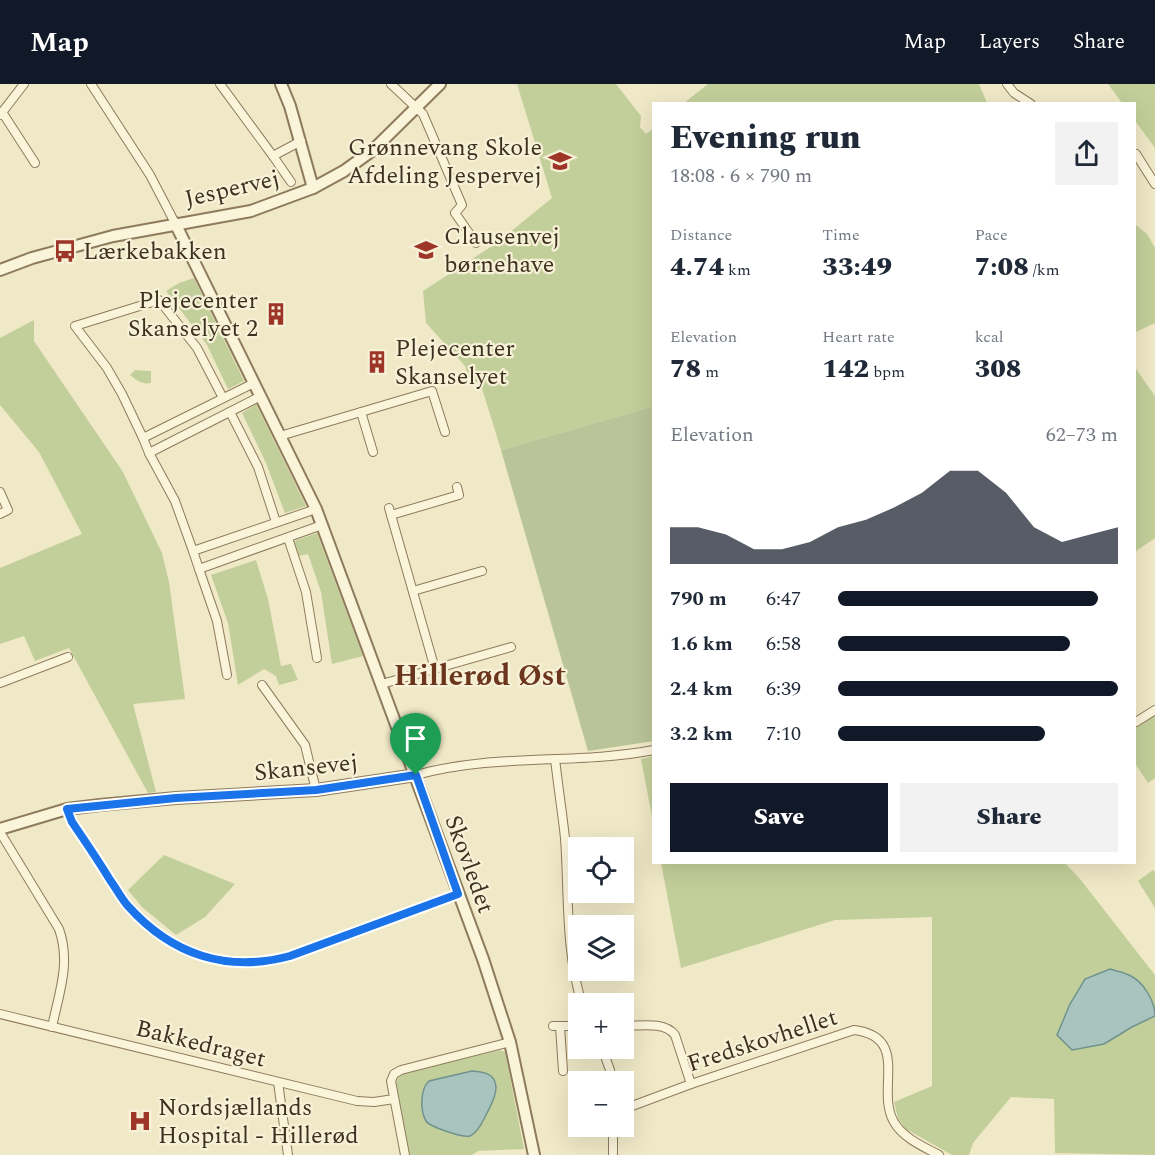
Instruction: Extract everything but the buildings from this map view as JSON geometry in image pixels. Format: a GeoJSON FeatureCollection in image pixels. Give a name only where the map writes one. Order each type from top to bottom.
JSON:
{"type":"FeatureCollection","features":[{"type":"Feature","properties":{"kind":"street"},"geometry":{"type":"LineString","coordinates":[[24,84],[1,114],[35,163]]}},
{"type":"Feature","properties":{"kind":"street","name":"Skovledet"},"geometry":{"type":"LineString","coordinates":[[91,84],[150,176],[175,223],[316,508],[483,958],[510,1042],[534,1155]]}},
{"type":"Feature","properties":{"kind":"street"},"geometry":{"type":"LineString","coordinates":[[220,84],[291,182]]}},
{"type":"Feature","properties":{"kind":"street"},"geometry":{"type":"LineString","coordinates":[[281,84],[301,141],[313,188]]}},
{"type":"Feature","properties":{"kind":"street"},"geometry":{"type":"LineString","coordinates":[[391,84],[423,114],[462,205],[455,213],[476,243]]}},
{"type":"Feature","properties":{"kind":"street","name":"Jespervej"},"geometry":{"type":"LineString","coordinates":[[0,270],[113,236],[251,211],[313,188],[344,171],[373,150],[440,84]]}},
{"type":"Feature","properties":{"kind":"street"},"geometry":{"type":"LineString","coordinates":[[1007,84],[1014,93],[1027,102]]}},
{"type":"Feature","properties":{"kind":"street"},"geometry":{"type":"LineString","coordinates":[[273,156],[301,141]]}},
{"type":"Feature","properties":{"kind":"street"},"geometry":{"type":"LineString","coordinates":[[1136,154],[1155,183]]}},
{"type":"Feature","properties":{"kind":"street"},"geometry":{"type":"LineString","coordinates":[[223,398],[197,348],[159,300],[75,326],[107,368],[149,453],[176,501],[217,621],[227,675]]}},
{"type":"Feature","properties":{"kind":"street"},"geometry":{"type":"LineString","coordinates":[[142,438],[254,383]]}},
{"type":"Feature","properties":{"kind":"street"},"geometry":{"type":"LineString","coordinates":[[280,436],[432,391],[445,432]]}},
{"type":"Feature","properties":{"kind":"street"},"geometry":{"type":"LineString","coordinates":[[149,453],[261,396]]}},
{"type":"Feature","properties":{"kind":"street"},"geometry":{"type":"LineString","coordinates":[[230,412],[258,467],[276,522]]}},
{"type":"Feature","properties":{"kind":"street"},"geometry":{"type":"LineString","coordinates":[[361,412],[373,452]]}},
{"type":"Feature","properties":{"kind":"street"},"geometry":{"type":"LineString","coordinates":[[435,669],[390,512],[459,495],[457,487]]}},
{"type":"Feature","properties":{"kind":"street"},"geometry":{"type":"LineString","coordinates":[[0,492],[8,510],[0,514]]}},
{"type":"Feature","properties":{"kind":"street"},"geometry":{"type":"LineString","coordinates":[[193,551],[316,508]]}},
{"type":"Feature","properties":{"kind":"street"},"geometry":{"type":"LineString","coordinates":[[199,569],[322,525]]}},
{"type":"Feature","properties":{"kind":"street"},"geometry":{"type":"LineString","coordinates":[[288,538],[306,592],[317,658]]}},
{"type":"Feature","properties":{"kind":"street"},"geometry":{"type":"LineString","coordinates":[[413,591],[482,571]]}},
{"type":"Feature","properties":{"kind":"street"},"geometry":{"type":"LineString","coordinates":[[382,684],[511,647]]}},
{"type":"Feature","properties":{"kind":"street"},"geometry":{"type":"LineString","coordinates":[[0,683],[68,657]]}},
{"type":"Feature","properties":{"kind":"street"},"geometry":{"type":"LineString","coordinates":[[262,685],[305,745],[316,790]]}},
{"type":"Feature","properties":{"kind":"street"},"geometry":{"type":"LineString","coordinates":[[1136,722],[1155,710]]}},
{"type":"Feature","properties":{"kind":"street","name":"Skansevej"},"geometry":{"type":"LineString","coordinates":[[0,830],[67,809],[176,798],[316,790],[479,763],[612,756],[652,750]]}},
{"type":"Feature","properties":{"kind":"street"},"geometry":{"type":"LineString","coordinates":[[555,759],[564,837],[574,978],[579,993]]}},
{"type":"Feature","properties":{"kind":"street"},"geometry":{"type":"LineString","coordinates":[[67,809],[72,822],[127,905],[153,930],[173,944],[193,954],[222,962],[268,962],[290,956],[458,894]]}},
{"type":"Feature","properties":{"kind":"street"},"geometry":{"type":"LineString","coordinates":[[0,830],[58,929],[64,945],[65,966],[52,1027]]}},
{"type":"Feature","properties":{"kind":"street","name":"Bakkedraget"},"geometry":{"type":"LineString","coordinates":[[0,1014],[357,1101],[374,1102],[393,1099]]}},
{"type":"Feature","properties":{"kind":"street"},"geometry":{"type":"LineString","coordinates":[[563,1071],[556,1026],[568,1026]]}},
{"type":"Feature","properties":{"kind":"street"},"geometry":{"type":"LineString","coordinates":[[634,1026],[662,1026],[670,1029],[675,1035],[691,1084]]}},
{"type":"Feature","properties":{"kind":"street","name":"Fredskovhellet"},"geometry":{"type":"LineString","coordinates":[[634,1105],[854,1030],[876,1037],[884,1046],[888,1056],[889,1111],[893,1121],[914,1142],[939,1155]]}},
{"type":"Feature","properties":{"kind":"street"},"geometry":{"type":"LineString","coordinates":[[405,1155],[393,1099],[391,1081],[394,1074],[401,1070],[510,1042]]}},
{"type":"Feature","properties":{"kind":"street"},"geometry":{"type":"LineString","coordinates":[[606,1059],[610,1071]]}},
{"type":"Feature","properties":{"kind":"street"},"geometry":{"type":"LineString","coordinates":[[279,1082],[288,1155]]}},
{"type":"Feature","properties":{"kind":"street"},"geometry":{"type":"LineString","coordinates":[[613,1137],[613,1155]]}},
{"type":"Feature","properties":{"kind":"green space"},"geometry":{"type":"Polygon","coordinates":[[[517,84],[616,84],[641,116],[640,127],[646,134],[652,130],[652,407],[501,450],[480,382],[471,383],[465,366],[426,323],[423,291],[498,242],[552,198],[517,84]]]}},
{"type":"Feature","properties":{"kind":"green space"},"geometry":{"type":"Polygon","coordinates":[[[708,84],[979,84],[987,102],[685,102],[708,84]]]}},
{"type":"Feature","properties":{"kind":"green space"},"geometry":{"type":"Polygon","coordinates":[[[1108,84],[1155,84],[1155,148],[1136,122],[1136,102],[1121,102],[1108,84]]]}},
{"type":"Feature","properties":{"kind":"green space"},"geometry":{"type":"Polygon","coordinates":[[[1136,225],[1147,234],[1155,248],[1155,323],[1136,332],[1136,225]]]}},
{"type":"Feature","properties":{"kind":"green space"},"geometry":{"type":"Polygon","coordinates":[[[194,278],[244,381],[228,389],[207,345],[166,291],[194,278]]]}},
{"type":"Feature","properties":{"kind":"green space"},"geometry":{"type":"Polygon","coordinates":[[[34,320],[34,341],[123,472],[162,553],[169,582],[185,699],[133,704],[156,792],[148,793],[69,648],[35,661],[24,636],[0,644],[0,568],[82,534],[39,452],[0,405],[0,338],[34,320]]]}},
{"type":"Feature","properties":{"kind":"green space"},"geometry":{"type":"Polygon","coordinates":[[[1136,369],[1155,396],[1155,538],[1136,551],[1136,369]]]}},
{"type":"Feature","properties":{"kind":"green space"},"geometry":{"type":"Polygon","coordinates":[[[135,370],[151,371],[151,383],[142,383],[130,375],[135,370]]]}},
{"type":"Feature","properties":{"kind":"green space"},"geometry":{"type":"Polygon","coordinates":[[[256,404],[306,506],[285,513],[266,463],[242,413],[256,404]]]}},
{"type":"Feature","properties":{"kind":"green space"},"geometry":{"type":"Polygon","coordinates":[[[652,407],[652,741],[588,751],[501,450],[652,407]]]}},
{"type":"Feature","properties":{"kind":"green space"},"geometry":{"type":"Polygon","coordinates":[[[317,533],[363,656],[332,664],[321,592],[308,554],[299,556],[294,541],[317,533]]]}},
{"type":"Feature","properties":{"kind":"green space"},"geometry":{"type":"Polygon","coordinates":[[[256,560],[268,599],[281,666],[291,664],[298,680],[279,685],[276,676],[264,669],[238,685],[228,623],[211,575],[256,560]]]}},
{"type":"Feature","properties":{"kind":"green space"},"geometry":{"type":"Polygon","coordinates":[[[1152,713],[1155,718],[1155,778],[1148,783],[1136,765],[1136,725],[1152,713]]]}},
{"type":"Feature","properties":{"kind":"green space"},"geometry":{"type":"Polygon","coordinates":[[[652,756],[652,817],[641,759],[652,756]]]}},
{"type":"Feature","properties":{"kind":"green space"},"geometry":{"type":"Polygon","coordinates":[[[164,855],[235,884],[205,917],[176,935],[142,907],[128,890],[164,855]]]}},
{"type":"Feature","properties":{"kind":"green space"},"geometry":{"type":"Polygon","coordinates":[[[661,864],[1066,864],[1155,975],[1155,1155],[1055,1153],[1054,1099],[1011,1097],[973,1143],[969,1155],[952,1155],[906,1129],[898,1118],[894,1102],[932,1086],[932,917],[835,920],[681,968],[661,864]]]}},
{"type":"Feature","properties":{"kind":"green space"},"geometry":{"type":"Polygon","coordinates":[[[1153,870],[1155,872],[1155,908],[1138,881],[1153,870]]]}},
{"type":"Feature","properties":{"kind":"green space"},"geometry":{"type":"Polygon","coordinates":[[[500,1050],[505,1052],[524,1149],[478,1151],[472,1155],[410,1155],[396,1084],[398,1078],[403,1073],[500,1050]]]}},
{"type":"Feature","properties":{"kind":"water"},"geometry":{"type":"Polygon","coordinates":[[[1110,969],[1127,974],[1139,982],[1150,998],[1155,1016],[1104,1044],[1072,1050],[1057,1035],[1070,1004],[1085,979],[1110,969]]]}},
{"type":"Feature","properties":{"kind":"water"},"geometry":{"type":"Polygon","coordinates":[[[472,1071],[491,1076],[496,1087],[493,1101],[478,1129],[470,1136],[466,1136],[447,1132],[426,1121],[422,1100],[424,1089],[429,1081],[472,1071]]]}},
{"type":"Feature","properties":{"kind":"place","name":"Grønnevang Skole Afdeling Jespervej"},"geometry":{"type":"Point","coordinates":[560,161]}},
{"type":"Feature","properties":{"kind":"place","name":"Clausenvej børnehave"},"geometry":{"type":"Point","coordinates":[426,250]}},
{"type":"Feature","properties":{"kind":"place","name":"Lærkebakken"},"geometry":{"type":"Point","coordinates":[65,251]}},
{"type":"Feature","properties":{"kind":"place","name":"Plejecenter Skanselyet 2"},"geometry":{"type":"Point","coordinates":[276,314]}},
{"type":"Feature","properties":{"kind":"place","name":"Plejecenter Skanselyet"},"geometry":{"type":"Point","coordinates":[377,362]}},
{"type":"Feature","properties":{"kind":"place","name":"Nordsjællands Hospital - Hillerød"},"geometry":{"type":"Point","coordinates":[140,1121]}},
{"type":"Feature","properties":{"kind":"district","name":"Hillerød Øst"},"geometry":{"type":"Point","coordinates":[480,675]}},
{"type":"Feature","properties":{"kind":"route"},"geometry":{"type":"LineString","coordinates":[[416,775],[458,894],[268,962],[222,962],[193,954],[153,930],[127,905],[72,822],[67,809],[176,798],[316,790],[416,775]]}}]}
